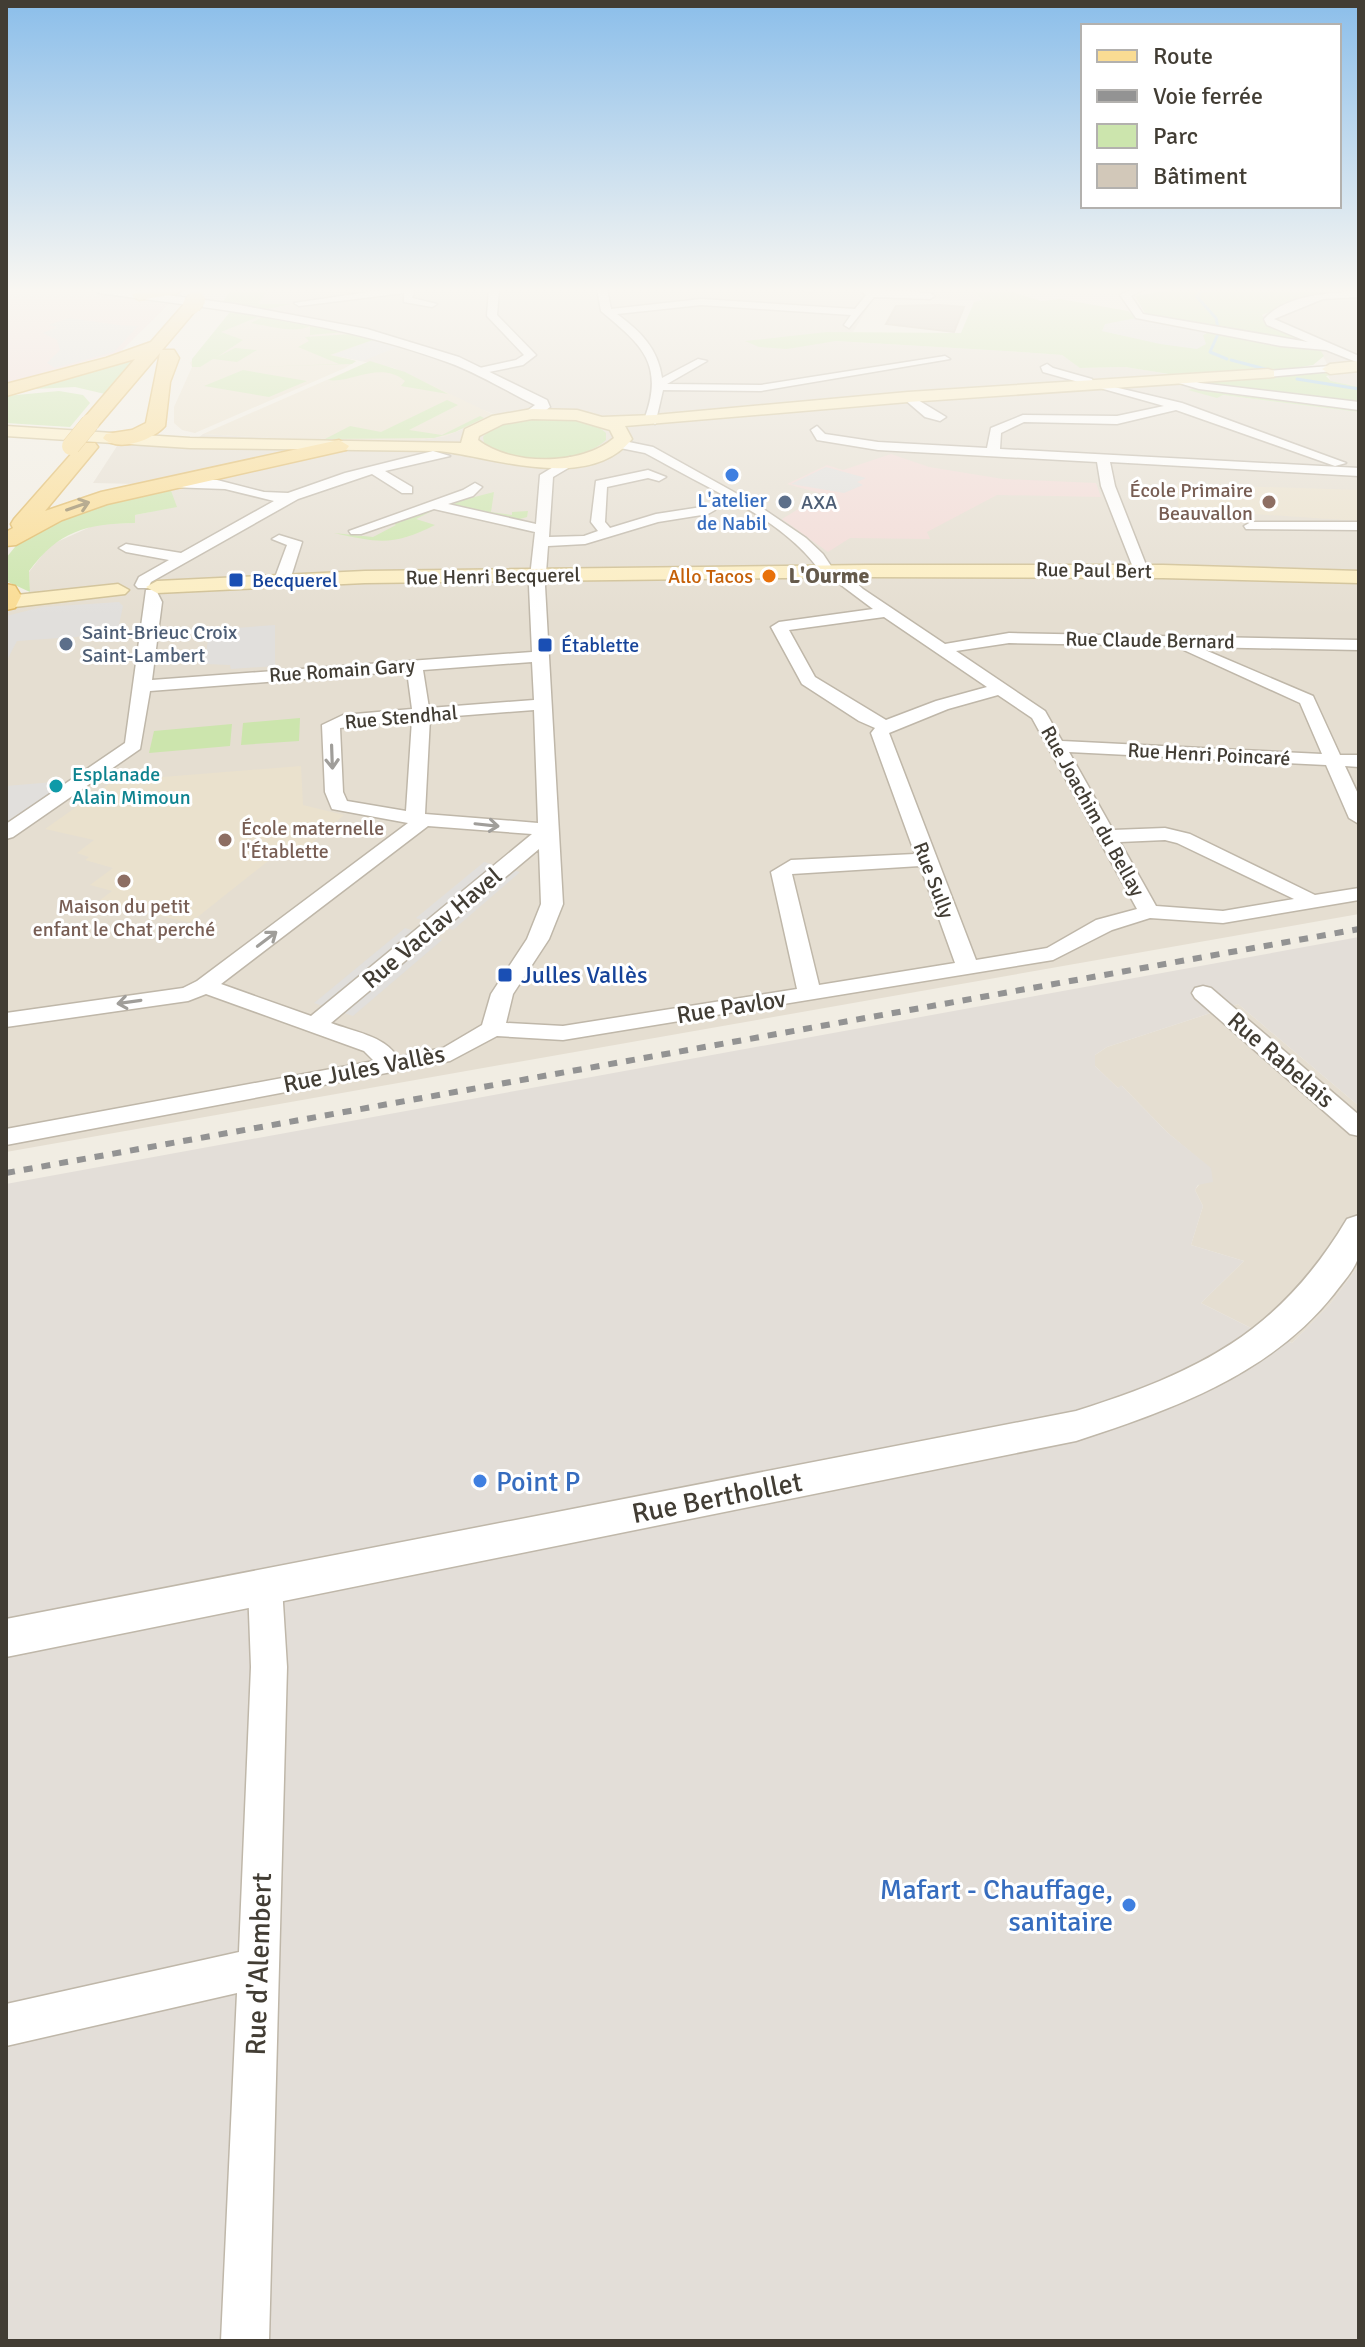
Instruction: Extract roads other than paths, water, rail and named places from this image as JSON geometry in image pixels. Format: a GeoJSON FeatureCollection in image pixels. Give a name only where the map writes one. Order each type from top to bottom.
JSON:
{"type":"FeatureCollection","features":[{"type":"Feature","properties":{"kind":"main road"},"geometry":{"type":"LineString","coordinates":[[92,399],[97,403],[98,427]]}},
{"type":"Feature","properties":{"kind":"main road"},"geometry":{"type":"LineString","coordinates":[[7,534],[41,479],[98,427],[122,399]]}},
{"type":"Feature","properties":{"kind":"main road"},"geometry":{"type":"LineString","coordinates":[[148,430],[157,399]]}},
{"type":"Feature","properties":{"kind":"main road"},"geometry":{"type":"LineString","coordinates":[[6,430],[98,427],[148,430],[177,437],[244,443],[393,445],[473,441],[498,420],[532,414],[602,420],[655,420],[891,399]]}},
{"type":"Feature","properties":{"kind":"main road"},"geometry":{"type":"LineString","coordinates":[[602,420],[621,439]]}},
{"type":"Feature","properties":{"kind":"main road"},"geometry":{"type":"LineString","coordinates":[[473,441],[497,458],[524,462],[570,461],[600,454],[633,427],[655,420]]}},
{"type":"Feature","properties":{"kind":"main road"},"geometry":{"type":"LineString","coordinates":[[98,427],[244,443]]}},
{"type":"Feature","properties":{"kind":"main road"},"geometry":{"type":"LineString","coordinates":[[6,430],[148,430]]}},
{"type":"Feature","properties":{"kind":"main road"},"geometry":{"type":"LineString","coordinates":[[262,463],[276,454],[280,448],[278,444]]}},
{"type":"Feature","properties":{"kind":"main road"},"geometry":{"type":"LineString","coordinates":[[7,534],[74,446]]}},
{"type":"Feature","properties":{"kind":"main road"},"geometry":{"type":"LineString","coordinates":[[7,534],[75,506],[339,446]]}},
{"type":"Feature","properties":{"kind":"main road","name":"Rue Paul Bert"},"geometry":{"type":"LineString","coordinates":[[836,572],[1141,570],[1359,577]]}},
{"type":"Feature","properties":{"kind":"main road","name":"Rue Henri Becquerel"},"geometry":{"type":"LineString","coordinates":[[6,602],[118,590],[127,586],[150,588],[282,580],[836,572]]}},
{"type":"Feature","properties":{"kind":"main road"},"geometry":{"type":"LineString","coordinates":[[6,591],[6,602]]}},
{"type":"Feature","properties":{"kind":"street"},"geometry":{"type":"LineString","coordinates":[[532,414],[543,407],[542,403],[533,399]]}},
{"type":"Feature","properties":{"kind":"street"},"geometry":{"type":"LineString","coordinates":[[538,399],[602,420]]}},
{"type":"Feature","properties":{"kind":"street"},"geometry":{"type":"LineString","coordinates":[[655,420],[651,417],[657,399]]}},
{"type":"Feature","properties":{"kind":"street"},"geometry":{"type":"LineString","coordinates":[[910,399],[929,414],[940,417]]}},
{"type":"Feature","properties":{"kind":"street"},"geometry":{"type":"LineString","coordinates":[[1164,399],[1359,470]]}},
{"type":"Feature","properties":{"kind":"street"},"geometry":{"type":"LineString","coordinates":[[1299,399],[1359,406]]}},
{"type":"Feature","properties":{"kind":"street"},"geometry":{"type":"LineString","coordinates":[[993,453],[995,431],[1013,422],[1051,417],[1119,419],[1178,406]]}},
{"type":"Feature","properties":{"kind":"street"},"geometry":{"type":"LineString","coordinates":[[817,430],[821,437],[856,444],[1359,470]]}},
{"type":"Feature","properties":{"kind":"street","name":"Rue Joachim du Bellay"},"geometry":{"type":"LineString","coordinates":[[621,439],[654,452],[781,527],[887,612],[1039,715],[1149,912]]}},
{"type":"Feature","properties":{"kind":"street"},"geometry":{"type":"LineString","coordinates":[[6,833],[134,745],[154,602],[154,595],[144,580],[293,496],[374,470],[433,455],[444,456]]}},
{"type":"Feature","properties":{"kind":"street"},"geometry":{"type":"LineString","coordinates":[[1103,458],[1108,486],[1141,570]]}},
{"type":"Feature","properties":{"kind":"street"},"geometry":{"type":"LineString","coordinates":[[547,475],[570,461]]}},
{"type":"Feature","properties":{"kind":"street"},"geometry":{"type":"LineString","coordinates":[[524,462],[547,475]]}},
{"type":"Feature","properties":{"kind":"street"},"geometry":{"type":"LineString","coordinates":[[374,470],[407,490]]}},
{"type":"Feature","properties":{"kind":"street"},"geometry":{"type":"LineString","coordinates":[[607,533],[598,522],[601,484],[648,474],[659,477]]}},
{"type":"Feature","properties":{"kind":"street"},"geometry":{"type":"LineString","coordinates":[[493,1029],[502,994],[538,939],[552,904],[538,575],[547,475]]}},
{"type":"Feature","properties":{"kind":"street"},"geometry":{"type":"LineString","coordinates":[[169,483],[235,487],[258,497],[293,496]]}},
{"type":"Feature","properties":{"kind":"street"},"geometry":{"type":"LineString","coordinates":[[356,531],[468,493],[475,487]]}},
{"type":"Feature","properties":{"kind":"street"},"geometry":{"type":"LineString","coordinates":[[258,497],[265,511]]}},
{"type":"Feature","properties":{"kind":"street"},"geometry":{"type":"LineString","coordinates":[[435,505],[541,535],[577,541],[656,518],[708,510]]}},
{"type":"Feature","properties":{"kind":"street"},"geometry":{"type":"LineString","coordinates":[[1251,526],[1359,526]]}},
{"type":"Feature","properties":{"kind":"street"},"geometry":{"type":"LineString","coordinates":[[279,539],[295,542],[282,580]]}},
{"type":"Feature","properties":{"kind":"street"},"geometry":{"type":"LineString","coordinates":[[127,548],[182,558]]}},
{"type":"Feature","properties":{"kind":"street"},"geometry":{"type":"LineString","coordinates":[[887,612],[779,627],[779,633],[808,680],[865,717],[886,726],[942,705],[1001,689]]}},
{"type":"Feature","properties":{"kind":"street","name":"Rue Claude Bernard"},"geometry":{"type":"LineString","coordinates":[[941,649],[1009,638],[1359,645]]}},
{"type":"Feature","properties":{"kind":"street"},"geometry":{"type":"LineString","coordinates":[[1173,641],[1307,700],[1359,818]]}},
{"type":"Feature","properties":{"kind":"street","name":"Rue Romain Gary"},"geometry":{"type":"LineString","coordinates":[[143,686],[540,656]]}},
{"type":"Feature","properties":{"kind":"street"},"geometry":{"type":"LineString","coordinates":[[414,665],[421,714],[419,818]]}},
{"type":"Feature","properties":{"kind":"street","name":"Rue Stendhal"},"geometry":{"type":"LineString","coordinates":[[419,818],[339,805],[334,792],[331,725],[343,720],[543,704]]}},
{"type":"Feature","properties":{"kind":"street","name":"Rue Sully"},"geometry":{"type":"LineString","coordinates":[[886,726],[880,733],[881,738],[968,968]]}},
{"type":"Feature","properties":{"kind":"street","name":"Rue Henri Poincaré"},"geometry":{"type":"LineString","coordinates":[[1059,746],[1359,761]]}},
{"type":"Feature","properties":{"kind":"street"},"geometry":{"type":"LineString","coordinates":[[6,1020],[188,994],[205,986],[419,818],[550,834]]}},
{"type":"Feature","properties":{"kind":"street","name":"Rue Vaclav Havel"},"geometry":{"type":"LineString","coordinates":[[316,1024],[540,838],[550,834]]}},
{"type":"Feature","properties":{"kind":"street"},"geometry":{"type":"LineString","coordinates":[[1108,836],[1165,834],[1183,838],[1301,894],[1311,902]]}},
{"type":"Feature","properties":{"kind":"street"},"geometry":{"type":"LineString","coordinates":[[810,994],[781,872],[791,866],[926,860]]}},
{"type":"Feature","properties":{"kind":"street"},"geometry":{"type":"LineString","coordinates":[[968,968],[1053,953],[1104,925],[1149,912],[1223,917],[1359,894]]}},
{"type":"Feature","properties":{"kind":"street","name":"Rue Pavlov"},"geometry":{"type":"LineString","coordinates":[[493,1029],[563,1033],[968,968]]}},
{"type":"Feature","properties":{"kind":"street"},"geometry":{"type":"LineString","coordinates":[[205,986],[372,1046],[384,1054],[387,1066]]}},
{"type":"Feature","properties":{"kind":"street","name":"Rue Rabelais"},"geometry":{"type":"LineString","coordinates":[[1203,993],[1359,1128]]}},
{"type":"Feature","properties":{"kind":"street","name":"Rue Jules Vallès"},"geometry":{"type":"LineString","coordinates":[[6,1137],[450,1054],[493,1029]]}},
{"type":"Feature","properties":{"kind":"street","name":"Rue Berthollet"},"geometry":{"type":"LineString","coordinates":[[6,1638],[1076,1426],[1133,1409],[1221,1370],[1263,1343],[1316,1295],[1351,1245],[1359,1227]]}},
{"type":"Feature","properties":{"kind":"street","name":"Rue d'Alembert"},"geometry":{"type":"LineString","coordinates":[[245,2341],[269,1667],[265,1587]]}},
{"type":"Feature","properties":{"kind":"street"},"geometry":{"type":"LineString","coordinates":[[6,2025],[257,1968]]}},
{"type":"Feature","properties":{"kind":"railway"},"geometry":{"type":"LineString","coordinates":[[6,1173],[1359,929]]}},
{"type":"Feature","properties":{"kind":"place","name":"L'atelier de Nabil"},"geometry":{"type":"Point","coordinates":[732,475]}},
{"type":"Feature","properties":{"kind":"place","name":"AXA"},"geometry":{"type":"Point","coordinates":[785,502]}},
{"type":"Feature","properties":{"kind":"place","name":"École Primaire Beauvallon"},"geometry":{"type":"Point","coordinates":[1269,502]}},
{"type":"Feature","properties":{"kind":"place","name":"Allo Tacos"},"geometry":{"type":"Point","coordinates":[769,576]}},
{"type":"Feature","properties":{"kind":"place","name":"Becquerel"},"geometry":{"type":"Point","coordinates":[236,580]}},
{"type":"Feature","properties":{"kind":"place","name":"Saint-Brieuc Croix Saint-Lambert"},"geometry":{"type":"Point","coordinates":[66,644]}},
{"type":"Feature","properties":{"kind":"place","name":"Établette"},"geometry":{"type":"Point","coordinates":[545,645]}},
{"type":"Feature","properties":{"kind":"place","name":"Esplanade Alain Mimoun"},"geometry":{"type":"Point","coordinates":[56,786]}},
{"type":"Feature","properties":{"kind":"place","name":"École maternelle l'Établette"},"geometry":{"type":"Point","coordinates":[225,840]}},
{"type":"Feature","properties":{"kind":"place","name":"Maison du petit enfant le Chat perché"},"geometry":{"type":"Point","coordinates":[124,881]}},
{"type":"Feature","properties":{"kind":"place","name":"Julles Vallès"},"geometry":{"type":"Point","coordinates":[505,975]}},
{"type":"Feature","properties":{"kind":"place","name":"Point P"},"geometry":{"type":"Point","coordinates":[480,1481]}},
{"type":"Feature","properties":{"kind":"place","name":"Mafart - Chauffage, sanitaire"},"geometry":{"type":"Point","coordinates":[1129,1905]}},
{"type":"Feature","properties":{"kind":"district","name":"L'Ourme"},"geometry":{"type":"Point","coordinates":[829,575]}}]}
